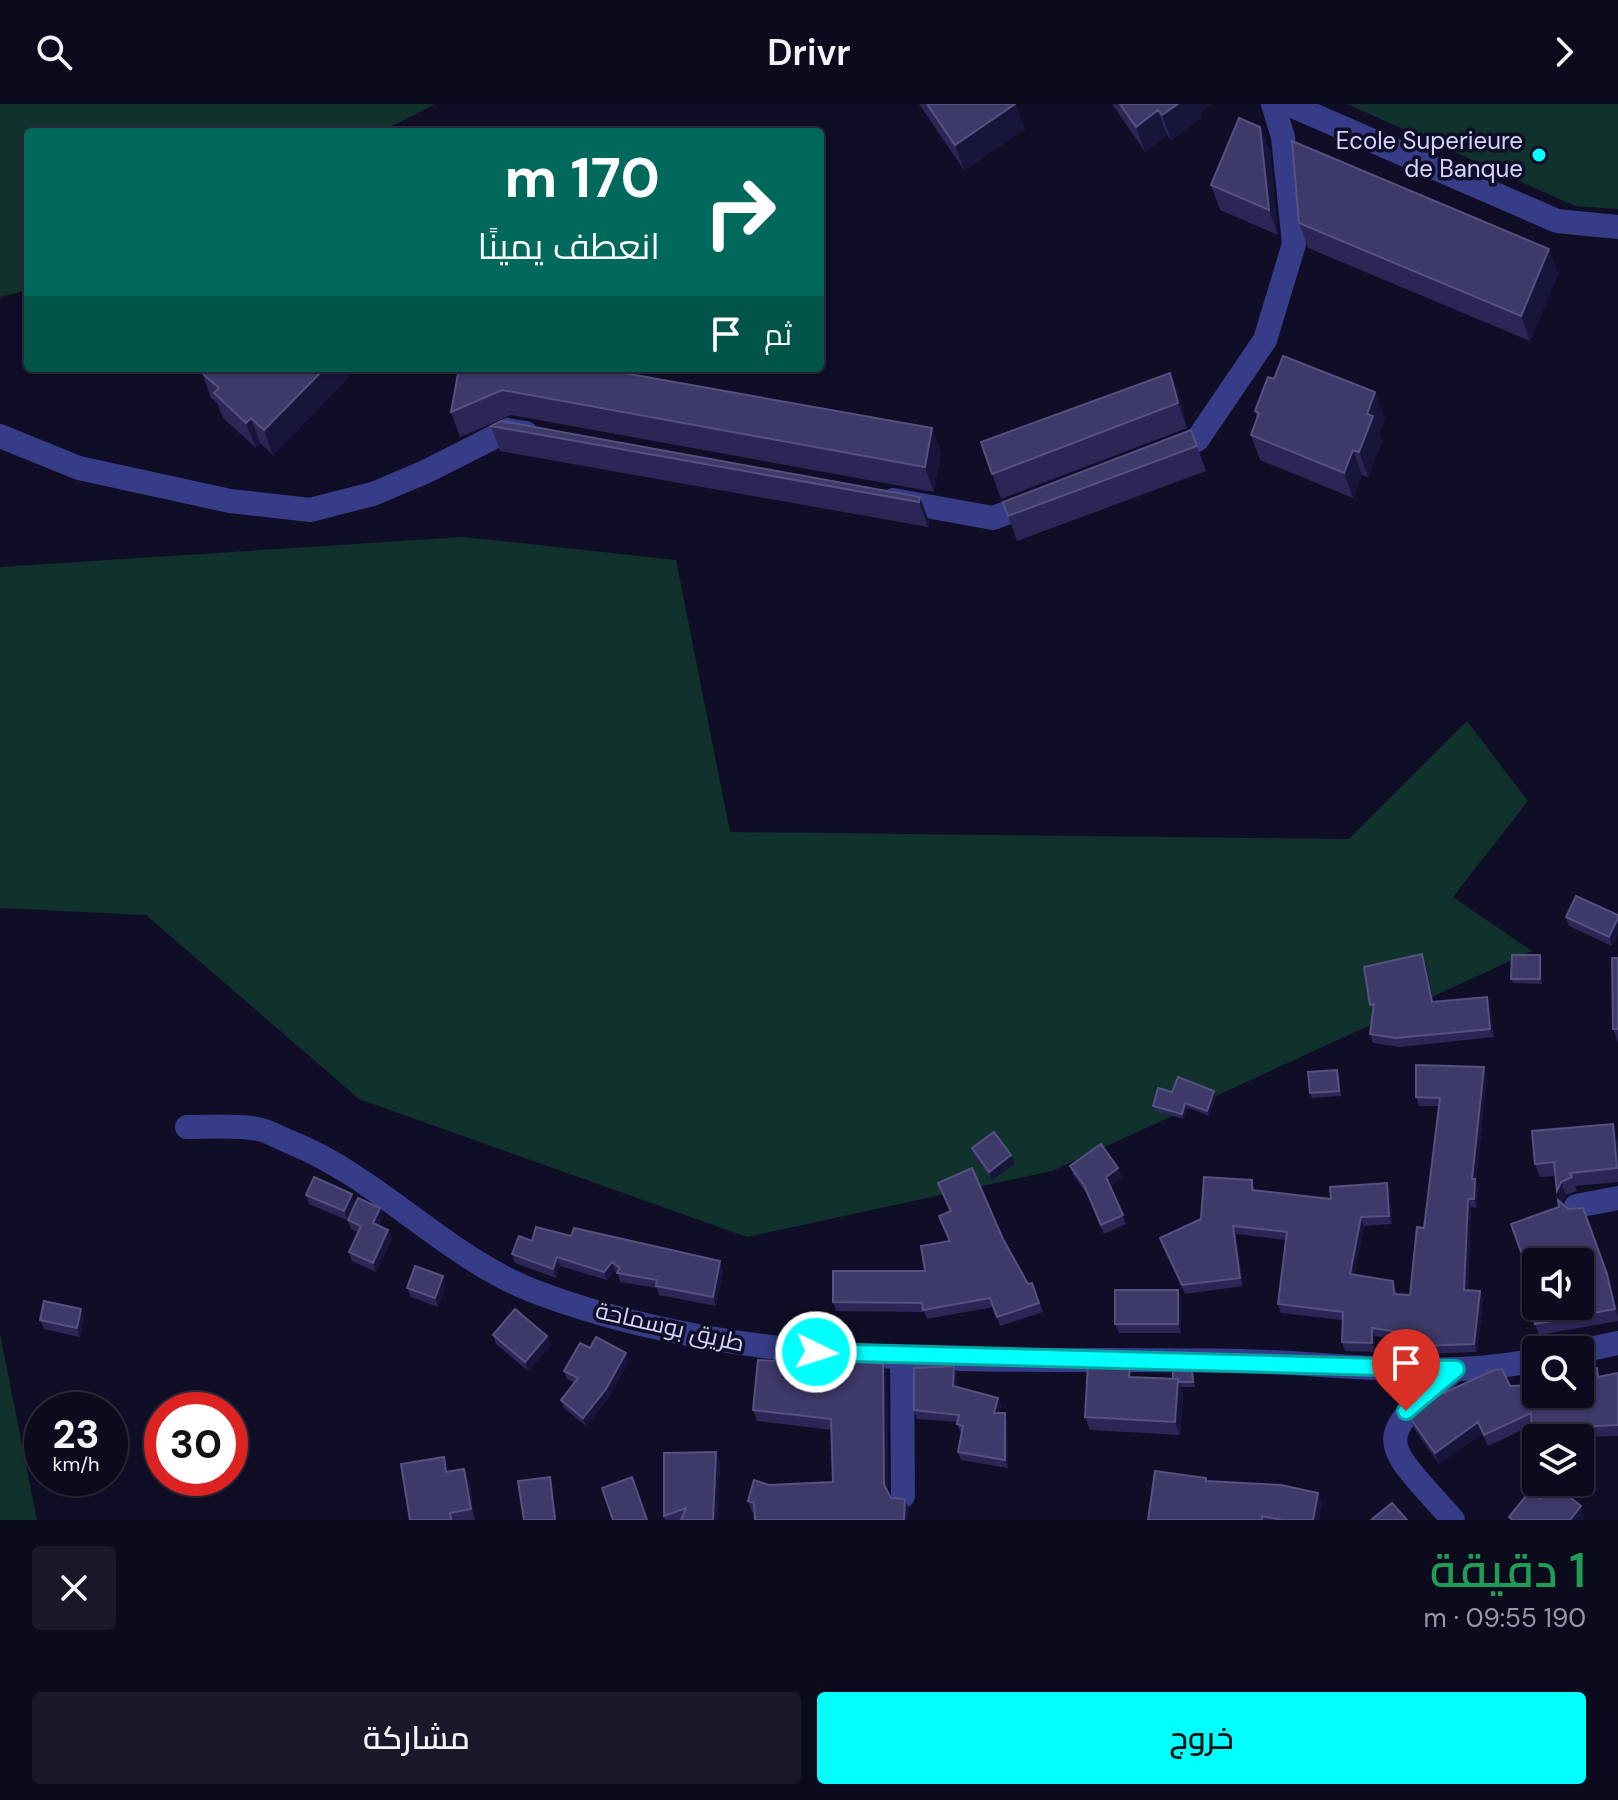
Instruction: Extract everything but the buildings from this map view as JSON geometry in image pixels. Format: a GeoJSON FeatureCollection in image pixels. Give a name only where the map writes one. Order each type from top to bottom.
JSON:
{"type":"FeatureCollection","features":[{"type":"Feature","properties":{"kind":"street"},"geometry":{"type":"LineString","coordinates":[[1138,462],[1197,440],[1265,340],[1294,244],[1283,137],[1273,104]]}},
{"type":"Feature","properties":{"kind":"street"},"geometry":{"type":"LineString","coordinates":[[1288,104],[1557,221],[1618,227]]}},
{"type":"Feature","properties":{"kind":"street"},"geometry":{"type":"LineString","coordinates":[[0,436],[79,468],[230,501],[310,510],[373,494],[508,430],[555,439]]}},
{"type":"Feature","properties":{"kind":"street"},"geometry":{"type":"LineString","coordinates":[[868,496],[993,518],[1051,496]]}},
{"type":"Feature","properties":{"kind":"street","name":"طريق بوسماحة"},"geometry":{"type":"LineString","coordinates":[[187,1127],[259,1129],[313,1151],[470,1257],[534,1291],[642,1325],[762,1349],[902,1357],[1243,1361],[1456,1369],[1495,1369],[1522,1363]]}},
{"type":"Feature","properties":{"kind":"street"},"geometry":{"type":"LineString","coordinates":[[1576,1206],[1618,1198]]}},
{"type":"Feature","properties":{"kind":"street"},"geometry":{"type":"LineString","coordinates":[[1594,1348],[1618,1343]]}},
{"type":"Feature","properties":{"kind":"street"},"geometry":{"type":"LineString","coordinates":[[902,1357],[903,1496]]}},
{"type":"Feature","properties":{"kind":"street"},"geometry":{"type":"LineString","coordinates":[[1453,1520],[1396,1454],[1395,1431],[1406,1411],[1456,1369]]}},
{"type":"Feature","properties":{"kind":"green space"},"geometry":{"type":"Polygon","coordinates":[[[0,104],[435,104],[389,128],[24,128],[24,291],[0,297],[0,104]]]}},
{"type":"Feature","properties":{"kind":"green space","name":"Ecole Superieure de Banque"},"geometry":{"type":"Polygon","coordinates":[[[1347,104],[1618,104],[1618,209],[1575,206],[1347,104]]]}},
{"type":"Feature","properties":{"kind":"green space"},"geometry":{"type":"Polygon","coordinates":[[[463,537],[676,560],[730,832],[1349,839],[1467,721],[1528,801],[1453,897],[1532,951],[1052,1171],[747,1237],[359,1099],[146,915],[0,908],[0,567],[463,537]]]}},
{"type":"Feature","properties":{"kind":"green space"},"geometry":{"type":"Polygon","coordinates":[[[0,1334],[24,1455],[24,1496],[32,1496],[37,1520],[0,1520],[0,1334]]]}},
{"type":"Feature","properties":{"kind":"place","name":"Ecole Superieure de Banque"},"geometry":{"type":"Point","coordinates":[1539,155]}},
{"type":"Feature","properties":{"kind":"route"},"geometry":{"type":"LineString","coordinates":[[816,1352],[870,1356],[1243,1361],[1456,1369],[1406,1411]]}}]}
